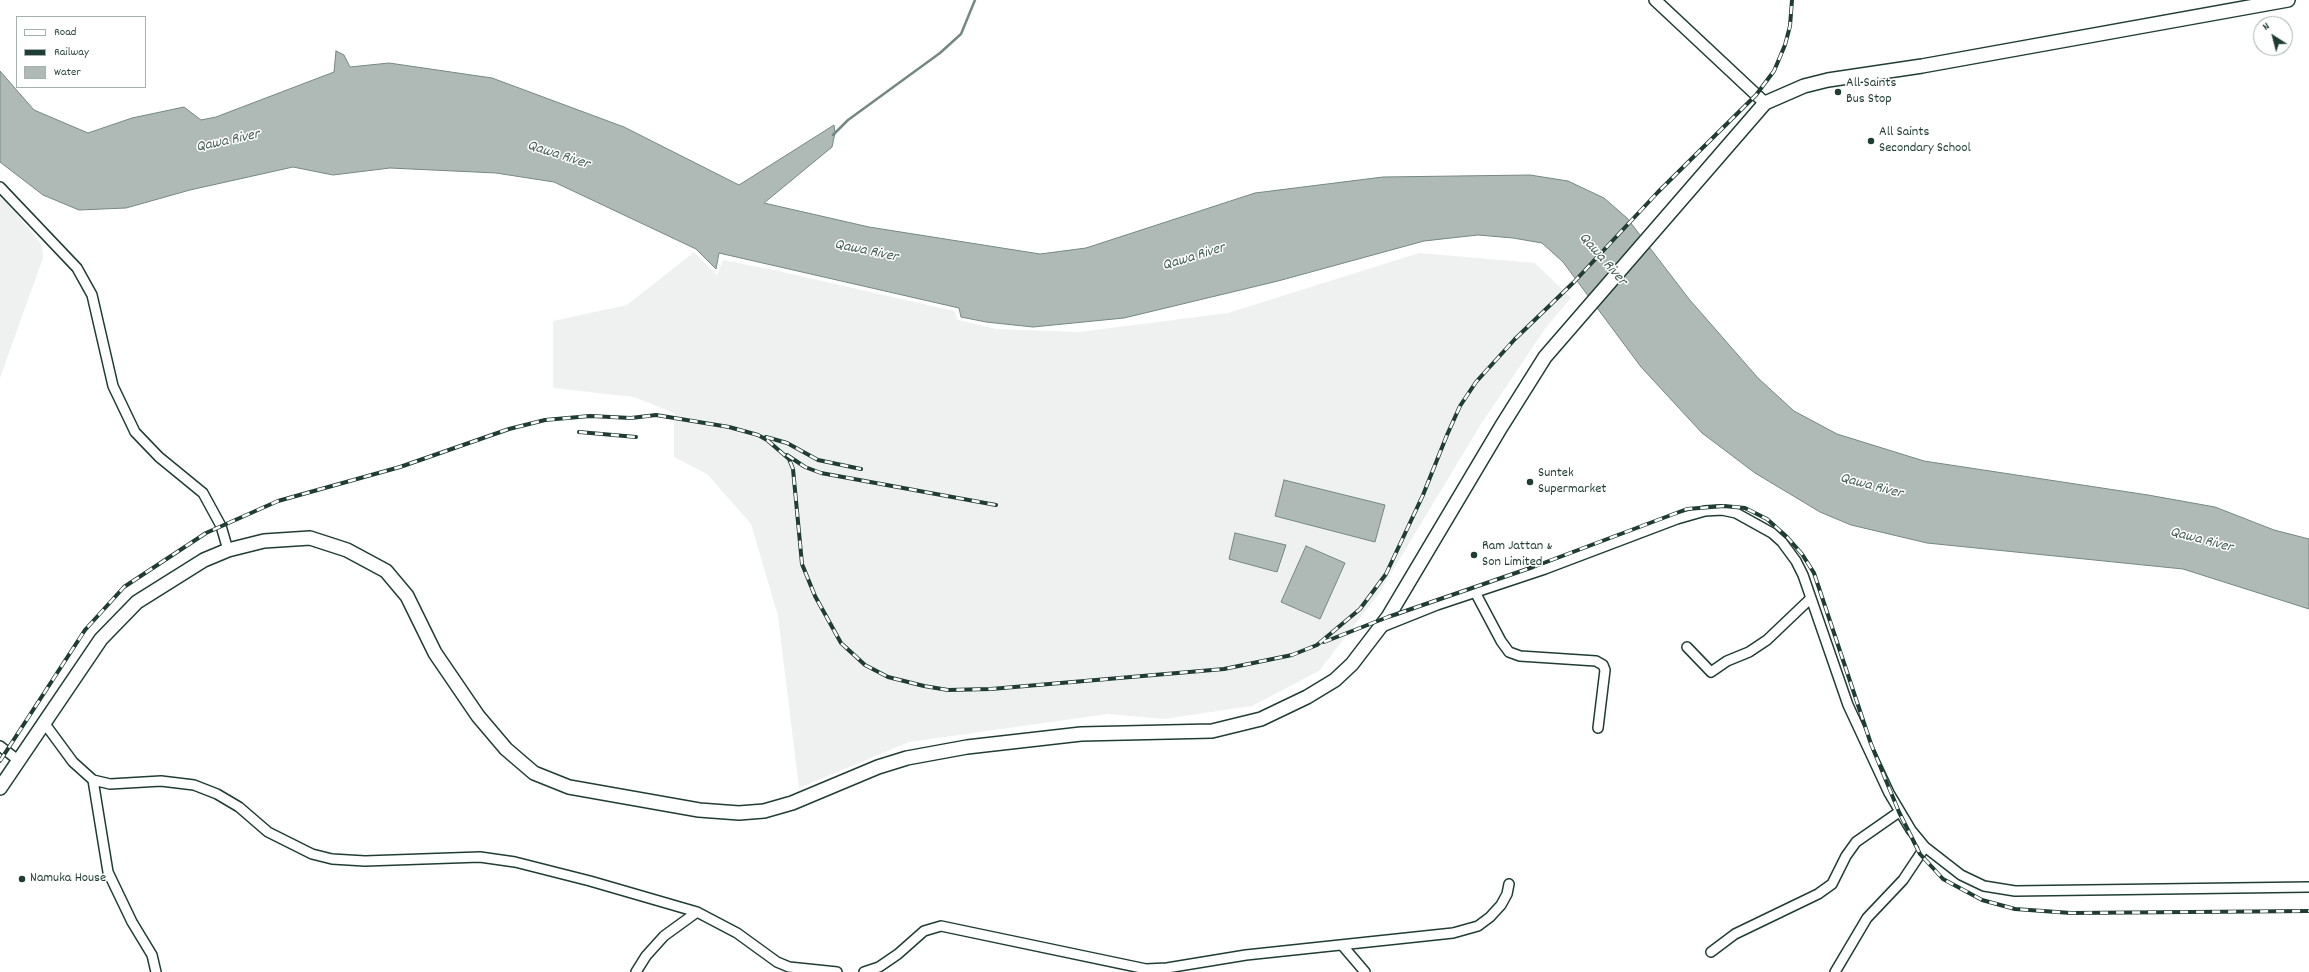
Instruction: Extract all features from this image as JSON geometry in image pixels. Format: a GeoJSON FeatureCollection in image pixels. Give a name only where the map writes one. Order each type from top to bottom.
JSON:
{"type":"FeatureCollection","features":[{"type":"Feature","properties":{"kind":"main road"},"geometry":{"type":"LineString","coordinates":[[0,788],[45,724],[101,639],[137,602],[204,560],[228,550],[264,541],[310,538],[347,550],[386,571],[407,596],[435,653],[478,716],[506,749],[534,773],[569,787],[699,810],[739,813],[764,810],[792,803],[878,767],[906,758],[967,747],[1074,734],[1189,733],[1212,731],[1241,725],[1278,712],[1335,680],[1352,664],[1382,627],[1545,357],[1585,309],[1765,104],[1804,86],[1828,80],[1936,64],[2288,0]]}},
{"type":"Feature","properties":{"kind":"street"},"geometry":{"type":"LineString","coordinates":[[1656,0],[1765,104]]}},
{"type":"Feature","properties":{"kind":"street"},"geometry":{"type":"LineString","coordinates":[[0,187],[77,268],[92,295],[113,386],[135,432],[159,457],[203,493],[221,526],[228,550]]}},
{"type":"Feature","properties":{"kind":"street"},"geometry":{"type":"LineString","coordinates":[[1382,627],[1474,592],[1545,568],[1677,519],[1705,511],[1722,510],[1736,513],[1761,525],[1782,542],[1803,575],[1810,599],[1848,705],[1872,759],[1899,812],[1925,847],[1961,875],[1984,886],[2014,891],[2309,887]]}},
{"type":"Feature","properties":{"kind":"street"},"geometry":{"type":"LineString","coordinates":[[1474,592],[1501,641],[1509,652],[1520,656],[1596,661],[1603,665],[1605,670],[1598,728]]}},
{"type":"Feature","properties":{"kind":"street"},"geometry":{"type":"LineString","coordinates":[[1687,647],[1712,672],[1727,661],[1749,652],[1767,640],[1810,599]]}},
{"type":"Feature","properties":{"kind":"street"},"geometry":{"type":"LineString","coordinates":[[45,724],[73,762],[93,780],[110,784],[161,781],[180,782],[194,785],[217,794],[238,807],[268,832],[292,846],[332,860],[379,861],[437,857],[480,857],[515,862],[697,912],[737,932],[777,962],[789,967],[837,972]]}},
{"type":"Feature","properties":{"kind":"street"},"geometry":{"type":"LineString","coordinates":[[0,746],[19,761]]}},
{"type":"Feature","properties":{"kind":"street"},"geometry":{"type":"LineString","coordinates":[[93,780],[108,872],[132,922],[152,955],[156,972]]}},
{"type":"Feature","properties":{"kind":"street"},"geometry":{"type":"LineString","coordinates":[[1711,952],[1735,934],[1818,894],[1832,884],[1846,856],[1856,842],[1899,812]]}},
{"type":"Feature","properties":{"kind":"street"},"geometry":{"type":"LineString","coordinates":[[1835,972],[1867,918],[1903,880],[1925,847]]}},
{"type":"Feature","properties":{"kind":"street"},"geometry":{"type":"LineString","coordinates":[[864,972],[879,967],[898,954],[924,931],[941,926],[1054,948],[1146,969],[1167,968],[1246,955],[1453,933],[1478,926],[1501,905],[1507,894],[1509,884]]}},
{"type":"Feature","properties":{"kind":"street"},"geometry":{"type":"LineString","coordinates":[[636,972],[646,956],[664,936],[697,912]]}},
{"type":"Feature","properties":{"kind":"street"},"geometry":{"type":"LineString","coordinates":[[1342,945],[1365,972]]}},
{"type":"Feature","properties":{"kind":"shaded area"},"geometry":{"type":"Polygon","coordinates":[[[0,194],[42,245],[43,258],[0,378],[0,194]]]}},
{"type":"Feature","properties":{"kind":"shaded area"},"geometry":{"type":"Polygon","coordinates":[[[694,252],[717,275],[723,260],[774,270],[954,311],[958,320],[996,329],[1079,332],[1228,313],[1419,253],[1535,263],[1571,298],[1547,326],[1481,424],[1378,595],[1319,671],[1252,706],[1164,719],[1108,714],[909,742],[799,788],[778,616],[751,524],[707,474],[674,457],[674,413],[634,397],[553,388],[553,321],[627,305],[694,252]]]}},
{"type":"Feature","properties":{"kind":"water","name":"Qawa River"},"geometry":{"type":"Polygon","coordinates":[[[336,51],[344,55],[350,67],[389,63],[492,78],[624,127],[739,185],[834,125],[835,133],[832,147],[764,203],[869,227],[1040,254],[1086,248],[1255,193],[1383,177],[1530,175],[1568,181],[1604,198],[1627,218],[1689,299],[1758,378],[1794,411],[1837,434],[1924,461],[2148,495],[2215,507],[2274,530],[2309,539],[2309,609],[2183,569],[1927,543],[1851,525],[1820,512],[1755,473],[1702,433],[1641,367],[1563,262],[1542,243],[1513,238],[1478,235],[1424,241],[1278,281],[1124,318],[1033,327],[986,322],[961,317],[959,308],[719,253],[716,269],[696,249],[554,182],[496,173],[390,168],[333,175],[293,167],[190,190],[126,208],[79,210],[43,195],[0,162],[0,71],[34,110],[88,133],[132,118],[184,107],[201,120],[216,117],[334,72],[336,51]]]}},
{"type":"Feature","properties":{"kind":"water"},"geometry":{"type":"Polygon","coordinates":[[[1284,480],[1385,505],[1375,542],[1275,516],[1284,480]]]}},
{"type":"Feature","properties":{"kind":"water"},"geometry":{"type":"Polygon","coordinates":[[[1235,533],[1286,545],[1277,572],[1229,559],[1235,533]]]}},
{"type":"Feature","properties":{"kind":"water"},"geometry":{"type":"Polygon","coordinates":[[[1306,546],[1345,563],[1320,619],[1281,602],[1306,546]]]}},
{"type":"Feature","properties":{"kind":"waterway"},"geometry":{"type":"LineString","coordinates":[[833,135],[848,120],[940,53],[961,34],[975,0]]}},
{"type":"Feature","properties":{"kind":"railway"},"geometry":{"type":"LineString","coordinates":[[0,761],[85,630],[124,587],[206,533],[278,501],[400,467],[509,429],[545,420],[590,416],[631,418],[656,415],[729,427],[758,435],[767,440],[789,459],[793,469],[802,564],[815,596],[841,643],[865,665],[888,677],[948,690],[991,689],[1224,669],[1292,655],[1317,645],[1360,609],[1386,574],[1423,495],[1460,406],[1476,382],[1515,339],[1574,282],[1658,192],[1756,95],[1774,71],[1785,45],[1790,26],[1792,0]]}},
{"type":"Feature","properties":{"kind":"railway"},"geometry":{"type":"LineString","coordinates":[[579,432],[636,437]]}},
{"type":"Feature","properties":{"kind":"railway"},"geometry":{"type":"LineString","coordinates":[[766,437],[787,443],[818,460],[861,469]]}},
{"type":"Feature","properties":{"kind":"railway"},"geometry":{"type":"LineString","coordinates":[[787,455],[805,467],[821,473],[996,505]]}},
{"type":"Feature","properties":{"kind":"railway"},"geometry":{"type":"LineString","coordinates":[[1324,642],[1388,617],[1533,567],[1687,509],[1724,506],[1745,508],[1767,519],[1787,537],[1802,554],[1814,573],[1871,744],[1899,812],[1920,854],[1943,879],[1982,900],[2015,909],[2071,913],[2309,911]]}},
{"type":"Feature","properties":{"kind":"place","name":"All Saints Bus Stop"},"geometry":{"type":"Point","coordinates":[1838,92]}},
{"type":"Feature","properties":{"kind":"place","name":"All Saints Secondary School"},"geometry":{"type":"Point","coordinates":[1871,141]}},
{"type":"Feature","properties":{"kind":"place","name":"Suntek Supermarket"},"geometry":{"type":"Point","coordinates":[1530,482]}},
{"type":"Feature","properties":{"kind":"place","name":"Ram Jattan & Son Limited"},"geometry":{"type":"Point","coordinates":[1474,555]}},
{"type":"Feature","properties":{"kind":"place","name":"Namuka House"},"geometry":{"type":"Point","coordinates":[22,879]}}]}
